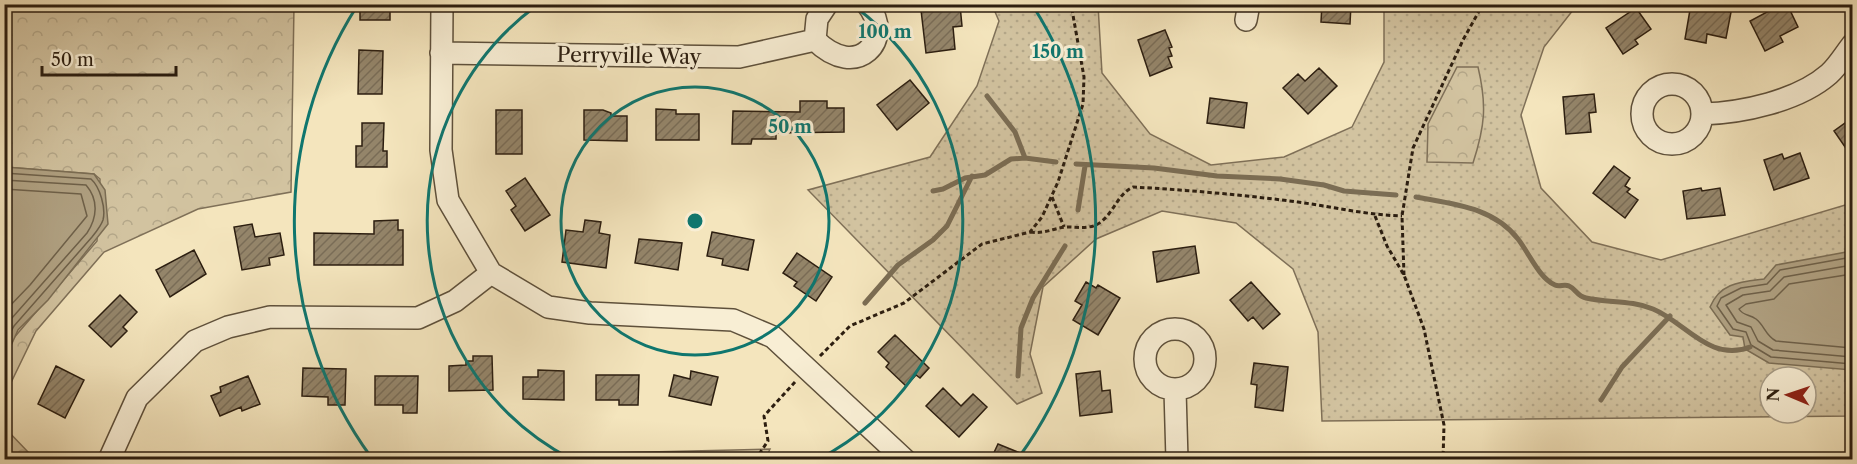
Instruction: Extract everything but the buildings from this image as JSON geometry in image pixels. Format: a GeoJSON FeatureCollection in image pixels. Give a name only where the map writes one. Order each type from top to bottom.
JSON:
{"type":"FeatureCollection","features":[{"type":"Feature","properties":{"kind":"street"},"geometry":{"type":"LineString","coordinates":[[442,4],[441,150],[448,200],[491,273],[548,307],[590,313],[733,320],[774,337],[905,459]]}},
{"type":"Feature","properties":{"kind":"street"},"geometry":{"type":"LineString","coordinates":[[827,4],[817,19],[815,40],[830,54],[840,58],[860,56],[874,41],[877,21],[867,4]]}},
{"type":"Feature","properties":{"kind":"street","name":"Perryville Way"},"geometry":{"type":"LineString","coordinates":[[441,53],[739,57],[815,40]]}},
{"type":"Feature","properties":{"kind":"street"},"geometry":{"type":"LineString","coordinates":[[1702,114],[1720,113],[1783,101],[1829,75],[1852,45]]}},
{"type":"Feature","properties":{"kind":"street"},"geometry":{"type":"LineString","coordinates":[[109,459],[137,398],[195,341],[228,327],[270,317],[418,318],[455,301],[491,273]]}},
{"type":"Feature","properties":{"kind":"street"},"geometry":{"type":"LineString","coordinates":[[1175,390],[1177,459]]}},
{"type":"Feature","properties":{"kind":"path"},"geometry":{"type":"LineString","coordinates":[[1030,232],[1052,197],[1083,104],[1084,77],[1071,4]]}},
{"type":"Feature","properties":{"kind":"path"},"geometry":{"type":"LineString","coordinates":[[1404,274],[1402,216],[1413,148],[1463,40],[1483,4]]}},
{"type":"Feature","properties":{"kind":"path"},"geometry":{"type":"LineString","coordinates":[[755,459],[768,441],[764,416],[850,326],[904,303],[982,244],[1030,232],[1050,233],[1064,227],[1091,227],[1102,222],[1123,192],[1133,187],[1252,197],[1357,210],[1375,215],[1402,216]]}},
{"type":"Feature","properties":{"kind":"path"},"geometry":{"type":"LineString","coordinates":[[1052,197],[1064,227]]}},
{"type":"Feature","properties":{"kind":"path"},"geometry":{"type":"LineString","coordinates":[[1375,215],[1387,246],[1404,274],[1424,329],[1444,425],[1443,459]]}},
{"type":"Feature","properties":{"kind":"green space"},"geometry":{"type":"Polygon","coordinates":[[[5,5],[294,5],[291,192],[198,209],[104,252],[36,331],[5,395],[5,359],[12,340],[97,241],[100,179],[94,174],[5,167],[5,5]]]}},
{"type":"Feature","properties":{"kind":"green space"},"geometry":{"type":"Polygon","coordinates":[[[992,5],[1098,5],[1102,73],[1150,134],[1211,165],[1284,157],[1352,127],[1384,62],[1384,5],[1577,5],[1544,47],[1521,115],[1541,188],[1592,242],[1661,260],[1852,203],[1852,416],[1818,416],[1818,365],[1758,365],[1758,417],[1322,421],[1318,332],[1293,269],[1236,223],[1162,211],[1096,239],[1043,287],[1030,354],[1042,393],[1017,404],[808,190],[930,157],[977,86],[999,21],[992,5]]]}},
{"type":"Feature","properties":{"kind":"green space"},"geometry":{"type":"Polygon","coordinates":[[[1457,67],[1478,67],[1483,93],[1482,126],[1473,163],[1427,162],[1428,124],[1457,67]]]}},
{"type":"Feature","properties":{"kind":"green space"},"geometry":{"type":"Polygon","coordinates":[[[5,428],[29,453],[29,459],[11,459],[5,452],[5,428]]]}},
{"type":"Feature","properties":{"kind":"green space"},"geometry":{"type":"Polygon","coordinates":[[[770,449],[765,460],[346,459],[734,450],[770,449]]]}},
{"type":"Feature","properties":{"kind":"water"},"geometry":{"type":"Polygon","coordinates":[[[5,167],[94,174],[105,190],[108,224],[48,300],[18,330],[5,359],[5,167]]]}},
{"type":"Feature","properties":{"kind":"water"},"geometry":{"type":"Polygon","coordinates":[[[1852,251],[1852,370],[1818,367],[1818,365],[1769,363],[1745,349],[1743,337],[1730,335],[1710,307],[1714,299],[1725,288],[1732,285],[1764,279],[1776,265],[1852,251]]]}},
{"type":"Feature","properties":{"kind":"waterway"},"geometry":{"type":"LineString","coordinates":[[987,96],[1015,132],[1025,158]]}},
{"type":"Feature","properties":{"kind":"waterway"},"geometry":{"type":"LineString","coordinates":[[933,191],[943,189],[965,178],[985,175],[1011,159],[1025,158],[1056,162]]}},
{"type":"Feature","properties":{"kind":"waterway"},"geometry":{"type":"LineString","coordinates":[[1076,164],[1280,179],[1324,185],[1344,191],[1396,195]]}},
{"type":"Feature","properties":{"kind":"waterway"},"geometry":{"type":"LineString","coordinates":[[1078,210],[1085,166]]}},
{"type":"Feature","properties":{"kind":"waterway"},"geometry":{"type":"LineString","coordinates":[[865,303],[898,265],[933,240],[947,226],[972,176]]}},
{"type":"Feature","properties":{"kind":"waterway"},"geometry":{"type":"LineString","coordinates":[[1416,197],[1458,205],[1484,213],[1497,220],[1518,239],[1539,271],[1555,285],[1569,286],[1586,298],[1636,304],[1653,309],[1698,339],[1722,350],[1750,347]]}},
{"type":"Feature","properties":{"kind":"waterway"},"geometry":{"type":"LineString","coordinates":[[1018,376],[1021,328],[1033,298],[1065,246]]}},
{"type":"Feature","properties":{"kind":"waterway"},"geometry":{"type":"LineString","coordinates":[[1601,400],[1622,367],[1670,316]]}}]}
